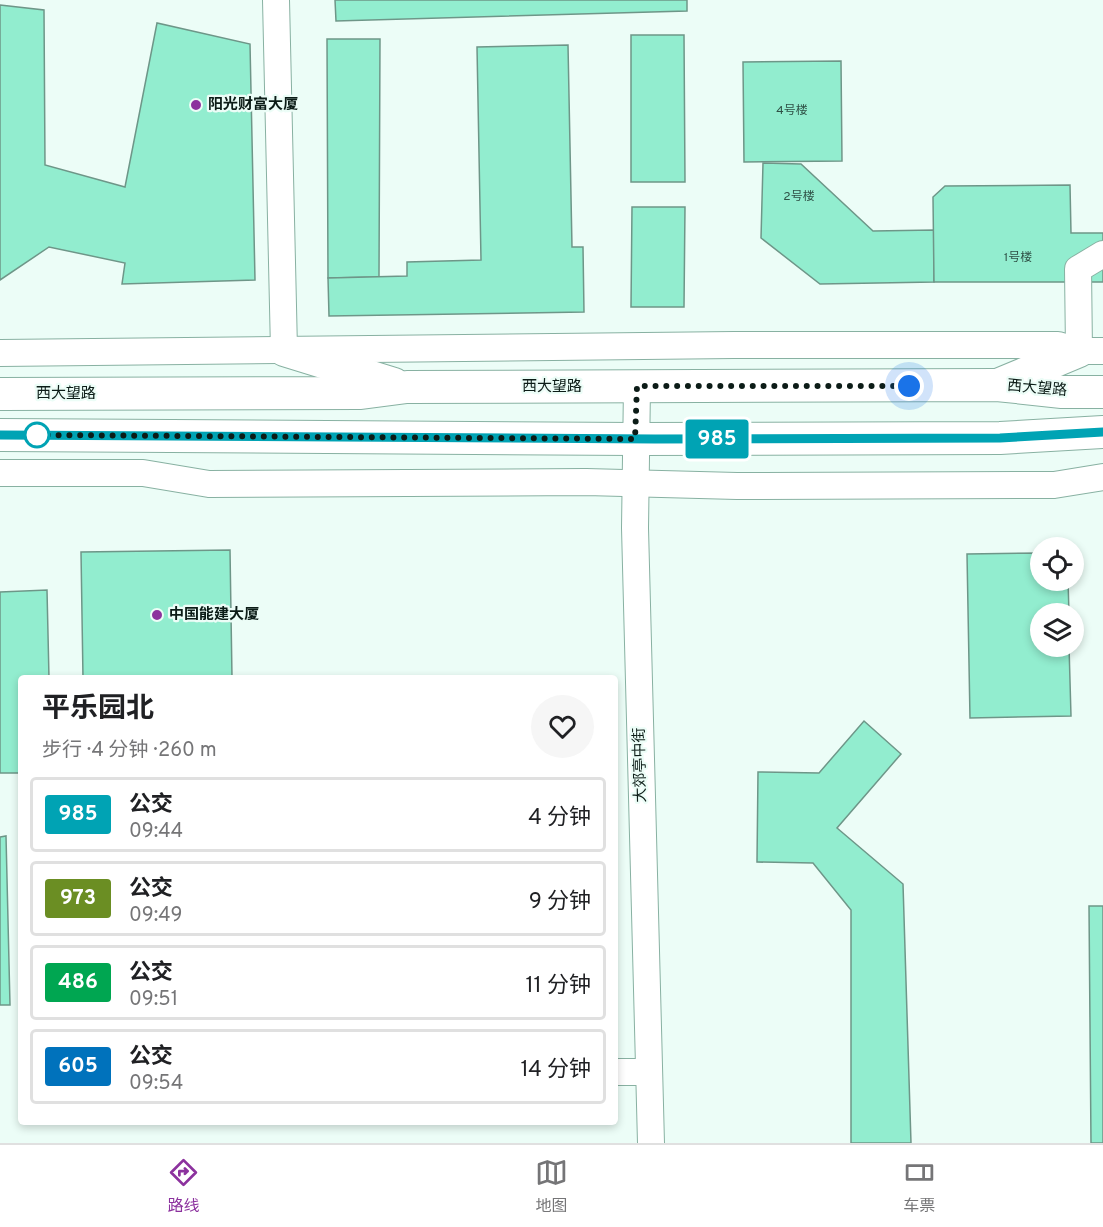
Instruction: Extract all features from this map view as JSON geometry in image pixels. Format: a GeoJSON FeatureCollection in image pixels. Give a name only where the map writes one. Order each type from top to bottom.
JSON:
{"type":"FeatureCollection","features":[{"type":"Feature","properties":{"kind":"main road"},"geometry":{"type":"LineString","coordinates":[[284,350],[407,387]]}},
{"type":"Feature","properties":{"kind":"main road"},"geometry":{"type":"LineString","coordinates":[[997,385],[1091,351]]}},
{"type":"Feature","properties":{"kind":"main road","name":"西大望路"},"geometry":{"type":"LineString","coordinates":[[0,394],[361,393],[407,387],[997,385],[1062,392],[1103,392]]}},
{"type":"Feature","properties":{"kind":"main road"},"geometry":{"type":"LineString","coordinates":[[0,435],[635,439],[1000,438],[1103,432]]}},
{"type":"Feature","properties":{"kind":"street"},"geometry":{"type":"LineString","coordinates":[[276,0],[284,350]]}},
{"type":"Feature","properties":{"kind":"street"},"geometry":{"type":"LineString","coordinates":[[0,353],[734,345],[1058,345],[1091,351],[1078,269],[1103,254]]}},
{"type":"Feature","properties":{"kind":"street","name":"大郊亭中街"},"geometry":{"type":"LineString","coordinates":[[637,386],[635,483],[651,1143]]}},
{"type":"Feature","properties":{"kind":"street"},"geometry":{"type":"LineString","coordinates":[[0,474],[143,473],[209,484],[635,483],[738,486],[1054,485],[1103,477]]}},
{"type":"Feature","properties":{"kind":"street"},"geometry":{"type":"LineString","coordinates":[[618,1072],[649,1072]]}},
{"type":"Feature","properties":{"kind":"building"},"geometry":{"type":"Polygon","coordinates":[[[335,0],[687,0],[687,11],[336,21],[335,0]]]}},
{"type":"Feature","properties":{"kind":"building","name":"阳光财富大厦"},"geometry":{"type":"Polygon","coordinates":[[[0,5],[44,10],[45,165],[125,187],[157,23],[250,44],[255,280],[122,284],[125,263],[49,247],[0,280],[0,5]]]}},
{"type":"Feature","properties":{"kind":"building"},"geometry":{"type":"Polygon","coordinates":[[[631,35],[684,35],[685,182],[631,182],[631,35]]]}},
{"type":"Feature","properties":{"kind":"building"},"geometry":{"type":"Polygon","coordinates":[[[327,39],[380,39],[379,277],[328,278],[327,39]]]}},
{"type":"Feature","properties":{"kind":"building"},"geometry":{"type":"Polygon","coordinates":[[[568,45],[572,247],[583,247],[584,312],[329,316],[328,278],[407,276],[407,262],[481,260],[477,47],[568,45]]]}},
{"type":"Feature","properties":{"kind":"building"},"geometry":{"type":"Polygon","coordinates":[[[841,61],[842,161],[744,162],[743,62],[841,61]]]}},
{"type":"Feature","properties":{"kind":"building"},"geometry":{"type":"Polygon","coordinates":[[[763,163],[801,164],[873,231],[934,230],[934,282],[820,284],[761,238],[763,163]]]}},
{"type":"Feature","properties":{"kind":"building"},"geometry":{"type":"Polygon","coordinates":[[[1070,185],[1071,233],[1103,233],[1103,282],[934,282],[933,197],[945,186],[1070,185]]]}},
{"type":"Feature","properties":{"kind":"building"},"geometry":{"type":"Polygon","coordinates":[[[632,207],[685,207],[684,307],[631,307],[632,207]]]}},
{"type":"Feature","properties":{"kind":"building","name":"中国能建大厦"},"geometry":{"type":"Polygon","coordinates":[[[230,550],[232,675],[83,675],[81,552],[230,550]]]}},
{"type":"Feature","properties":{"kind":"building"},"geometry":{"type":"Polygon","coordinates":[[[1030,553],[1030,591],[1068,591],[1069,603],[1030,603],[1030,657],[1069,657],[1071,716],[970,718],[967,554],[1030,553]]]}},
{"type":"Feature","properties":{"kind":"building"},"geometry":{"type":"Polygon","coordinates":[[[47,590],[49,675],[18,675],[18,773],[0,773],[0,592],[47,590]]]}},
{"type":"Feature","properties":{"kind":"building"},"geometry":{"type":"Polygon","coordinates":[[[864,721],[901,754],[837,828],[903,884],[911,1143],[851,1143],[851,910],[813,863],[757,862],[758,772],[819,773],[864,721]]]}},
{"type":"Feature","properties":{"kind":"building"},"geometry":{"type":"Polygon","coordinates":[[[6,836],[10,1005],[0,1005],[0,837],[6,836]]]}},
{"type":"Feature","properties":{"kind":"building"},"geometry":{"type":"Polygon","coordinates":[[[1089,906],[1103,906],[1103,1143],[1091,1143],[1089,906]]]}},
{"type":"Feature","properties":{"kind":"bus line","name":"985"},"geometry":{"type":"LineString","coordinates":[[0,435],[135,434],[220,438],[655,439],[1000,438],[1103,432]]}},
{"type":"Feature","properties":{"kind":"place","name":"阳光财富大厦"},"geometry":{"type":"Point","coordinates":[196,105]}},
{"type":"Feature","properties":{"kind":"place","name":"中国能建大厦"},"geometry":{"type":"Point","coordinates":[157,615]}},
{"type":"Feature","properties":{"kind":"route"},"geometry":{"type":"LineString","coordinates":[[37,435],[635,439],[637,386],[909,386]]}}]}
